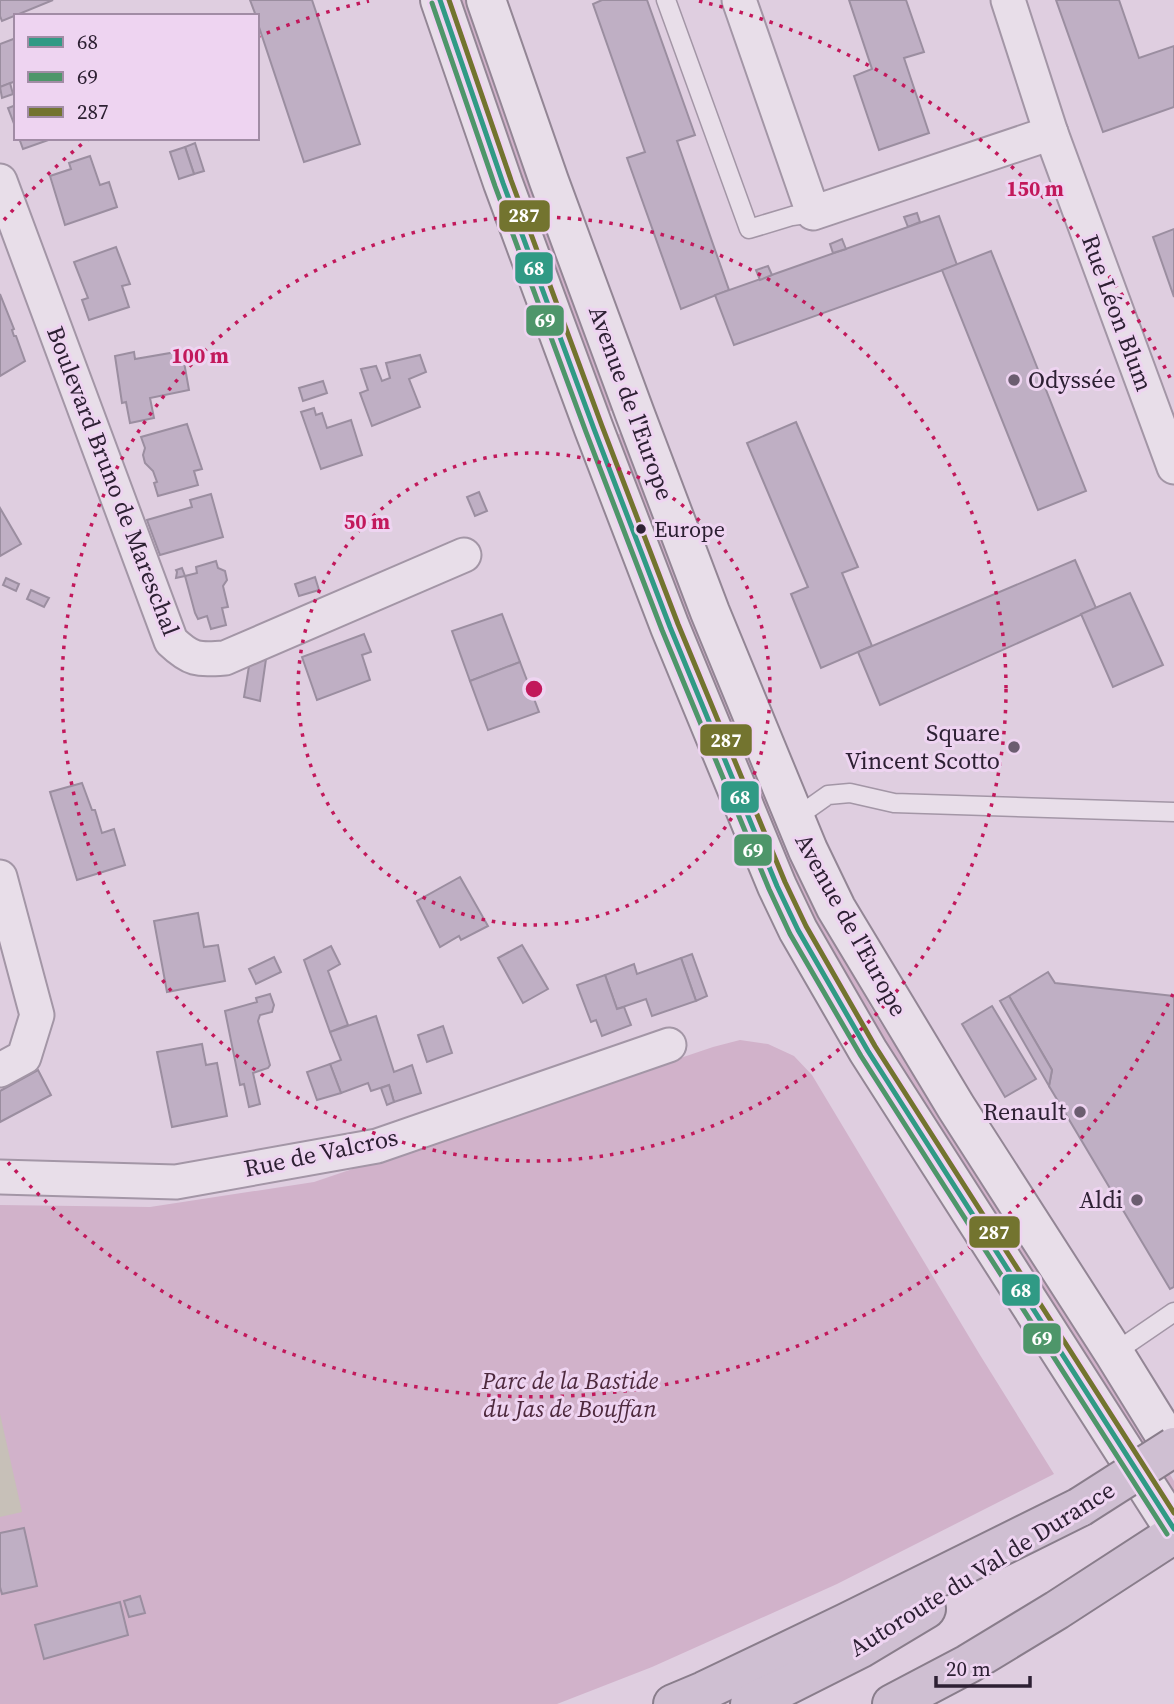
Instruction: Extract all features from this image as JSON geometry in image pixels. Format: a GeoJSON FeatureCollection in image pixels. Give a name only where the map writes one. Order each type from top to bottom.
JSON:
{"type":"FeatureCollection","features":[{"type":"Feature","properties":{"kind":"highway","name":"Autoroute du Val de Durance"},"geometry":{"type":"LineString","coordinates":[[750,1704],[861,1648],[962,1587],[1080,1507],[1174,1448]]}},
{"type":"Feature","properties":{"kind":"highway"},"geometry":{"type":"LineString","coordinates":[[673,1704],[834,1629],[1080,1507]]}},
{"type":"Feature","properties":{"kind":"highway"},"geometry":{"type":"LineString","coordinates":[[892,1704],[979,1658],[1057,1610],[1123,1566],[1168,1521]]}},
{"type":"Feature","properties":{"kind":"main road","name":"Avenue de l'Europe"},"geometry":{"type":"LineString","coordinates":[[440,0],[503,184],[670,627],[771,873],[793,919],[868,1051],[1168,1521]]}},
{"type":"Feature","properties":{"kind":"main road","name":"Avenue de l'Europe"},"geometry":{"type":"LineString","coordinates":[[486,0],[639,427],[710,612],[794,819],[836,908],[956,1107],[1174,1448]]}},
{"type":"Feature","properties":{"kind":"street"},"geometry":{"type":"LineString","coordinates":[[739,0],[813,213],[1051,133]]}},
{"type":"Feature","properties":{"kind":"street","name":"Rue Léon Blum"},"geometry":{"type":"LineString","coordinates":[[1008,0],[1051,133],[1174,467]]}},
{"type":"Feature","properties":{"kind":"street","name":"Boulevard Bruno de Mareschal"},"geometry":{"type":"LineString","coordinates":[[0,181],[171,640],[185,654],[203,660],[225,658],[464,555]]}},
{"type":"Feature","properties":{"kind":"street"},"geometry":{"type":"LineString","coordinates":[[0,877],[37,1015],[24,1056],[0,1070]]}},
{"type":"Feature","properties":{"kind":"street","name":"Rue de Valcros"},"geometry":{"type":"LineString","coordinates":[[0,1177],[176,1182],[377,1146],[669,1045]]}},
{"type":"Feature","properties":{"kind":"lane"},"geometry":{"type":"LineString","coordinates":[[666,0],[749,229],[792,216],[813,213]]}},
{"type":"Feature","properties":{"kind":"lane"},"geometry":{"type":"LineString","coordinates":[[794,819],[828,795],[850,793],[894,803],[1174,812]]}},
{"type":"Feature","properties":{"kind":"lane"},"geometry":{"type":"LineString","coordinates":[[1114,1353],[1174,1312]]}},
{"type":"Feature","properties":{"kind":"green space"},"geometry":{"type":"Polygon","coordinates":[[[458,0],[468,0],[613,410],[605,413],[458,0]]]}},
{"type":"Feature","properties":{"kind":"green space"},"geometry":{"type":"Polygon","coordinates":[[[622,433],[818,912],[874,1013],[1099,1359],[1174,1481],[1174,1500],[902,1072],[828,949],[755,794],[613,436],[622,433]]]}},
{"type":"Feature","properties":{"kind":"green space","name":"Parc de la Bastide du Jas de Bouffan"},"geometry":{"type":"Polygon","coordinates":[[[740,1040],[768,1044],[794,1056],[812,1075],[1054,1474],[837,1584],[652,1667],[557,1704],[0,1704],[0,1205],[150,1207],[314,1182],[740,1040]]]}},
{"type":"Feature","properties":{"kind":"shaded area"},"geometry":{"type":"Polygon","coordinates":[[[0,1414],[22,1512],[0,1517],[0,1414]]]}},
{"type":"Feature","properties":{"kind":"building"},"geometry":{"type":"Polygon","coordinates":[[[0,0],[53,0],[2,21],[0,0]]]}},
{"type":"Feature","properties":{"kind":"building"},"geometry":{"type":"Polygon","coordinates":[[[250,0],[312,0],[360,144],[304,162],[259,27],[259,14],[255,14],[250,0]]]}},
{"type":"Feature","properties":{"kind":"building"},"geometry":{"type":"Polygon","coordinates":[[[602,0],[647,0],[695,135],[677,141],[729,290],[681,309],[627,158],[645,152],[593,4],[602,0]]]}},
{"type":"Feature","properties":{"kind":"building"},"geometry":{"type":"Polygon","coordinates":[[[849,0],[906,0],[924,52],[904,58],[929,133],[879,150],[854,76],[872,69],[849,0]]]}},
{"type":"Feature","properties":{"kind":"building"},"geometry":{"type":"Polygon","coordinates":[[[1056,0],[1119,0],[1139,58],[1174,46],[1174,107],[1103,132],[1056,0]]]}},
{"type":"Feature","properties":{"kind":"building"},"geometry":{"type":"Polygon","coordinates":[[[14,39],[14,82],[0,87],[0,44],[14,39]]]}},
{"type":"Feature","properties":{"kind":"building"},"geometry":{"type":"Polygon","coordinates":[[[10,83],[13,94],[2,98],[0,87],[10,83]]]}},
{"type":"Feature","properties":{"kind":"building"},"geometry":{"type":"Polygon","coordinates":[[[14,106],[14,124],[8,108],[14,106]]]}},
{"type":"Feature","properties":{"kind":"building"},"geometry":{"type":"Polygon","coordinates":[[[20,140],[48,140],[23,149],[20,140]]]}},
{"type":"Feature","properties":{"kind":"building"},"geometry":{"type":"Polygon","coordinates":[[[195,143],[204,171],[194,174],[185,147],[195,143]]]}},
{"type":"Feature","properties":{"kind":"building"},"geometry":{"type":"Polygon","coordinates":[[[185,147],[194,174],[179,179],[170,152],[185,147]]]}},
{"type":"Feature","properties":{"kind":"building"},"geometry":{"type":"Polygon","coordinates":[[[90,156],[100,185],[109,182],[117,207],[65,225],[50,176],[71,169],[69,163],[90,156]]]}},
{"type":"Feature","properties":{"kind":"building"},"geometry":{"type":"Polygon","coordinates":[[[917,213],[920,222],[908,227],[904,217],[917,213]]]}},
{"type":"Feature","properties":{"kind":"building"},"geometry":{"type":"Polygon","coordinates":[[[939,216],[957,265],[734,345],[715,295],[939,216]]]}},
{"type":"Feature","properties":{"kind":"building"},"geometry":{"type":"Polygon","coordinates":[[[1174,229],[1174,297],[1153,237],[1174,229]]]}},
{"type":"Feature","properties":{"kind":"building"},"geometry":{"type":"Polygon","coordinates":[[[842,239],[846,249],[833,253],[830,244],[842,239]]]}},
{"type":"Feature","properties":{"kind":"building"},"geometry":{"type":"Polygon","coordinates":[[[116,247],[130,284],[122,286],[129,307],[89,320],[82,300],[88,298],[74,262],[116,247]]]}},
{"type":"Feature","properties":{"kind":"building","name":"Odyssée"},"geometry":{"type":"Polygon","coordinates":[[[991,251],[1086,491],[1038,510],[942,270],[991,251]]]}},
{"type":"Feature","properties":{"kind":"building"},"geometry":{"type":"Polygon","coordinates":[[[768,266],[772,275],[760,280],[756,270],[768,266]]]}},
{"type":"Feature","properties":{"kind":"building"},"geometry":{"type":"Polygon","coordinates":[[[0,294],[25,361],[0,376],[0,294]]]}},
{"type":"Feature","properties":{"kind":"building"},"geometry":{"type":"Polygon","coordinates":[[[182,351],[189,390],[150,398],[154,418],[130,423],[126,402],[122,403],[115,356],[134,352],[135,359],[182,351]]]}},
{"type":"Feature","properties":{"kind":"building"},"geometry":{"type":"Polygon","coordinates":[[[420,355],[426,372],[409,379],[420,407],[372,426],[360,393],[368,390],[361,369],[376,366],[382,381],[390,378],[386,363],[420,355]]]}},
{"type":"Feature","properties":{"kind":"building"},"geometry":{"type":"Polygon","coordinates":[[[323,381],[327,393],[303,401],[299,388],[323,381]]]}},
{"type":"Feature","properties":{"kind":"building"},"geometry":{"type":"Polygon","coordinates":[[[314,408],[316,415],[322,413],[327,428],[351,420],[362,455],[321,469],[301,412],[314,408]]]}},
{"type":"Feature","properties":{"kind":"building"},"geometry":{"type":"Polygon","coordinates":[[[796,422],[858,567],[842,573],[872,646],[821,668],[791,594],[808,587],[747,443],[796,422]]]}},
{"type":"Feature","properties":{"kind":"building"},"geometry":{"type":"Polygon","coordinates":[[[187,424],[202,469],[194,471],[198,485],[158,496],[153,471],[145,463],[145,448],[141,437],[187,424]]]}},
{"type":"Feature","properties":{"kind":"building"},"geometry":{"type":"Polygon","coordinates":[[[479,492],[487,511],[475,516],[467,497],[479,492]]]}},
{"type":"Feature","properties":{"kind":"building"},"geometry":{"type":"Polygon","coordinates":[[[211,494],[223,537],[160,555],[147,520],[192,507],[190,500],[211,494]]]}},
{"type":"Feature","properties":{"kind":"building"},"geometry":{"type":"Polygon","coordinates":[[[0,508],[21,544],[0,556],[0,508]]]}},
{"type":"Feature","properties":{"kind":"building"},"geometry":{"type":"Polygon","coordinates":[[[1075,560],[1096,608],[880,705],[858,652],[1075,560]]]}},
{"type":"Feature","properties":{"kind":"building"},"geometry":{"type":"Polygon","coordinates":[[[216,561],[218,568],[225,571],[227,580],[223,586],[228,607],[222,608],[226,625],[211,629],[207,616],[198,619],[195,613],[185,576],[197,573],[196,567],[216,561]]]}},
{"type":"Feature","properties":{"kind":"building"},"geometry":{"type":"Polygon","coordinates":[[[182,568],[185,576],[176,578],[176,570],[182,568]]]}},
{"type":"Feature","properties":{"kind":"building"},"geometry":{"type":"Polygon","coordinates":[[[315,577],[319,590],[299,596],[295,584],[315,577]]]}},
{"type":"Feature","properties":{"kind":"building"},"geometry":{"type":"Polygon","coordinates":[[[6,578],[19,584],[16,591],[3,585],[6,578]]]}},
{"type":"Feature","properties":{"kind":"building"},"geometry":{"type":"Polygon","coordinates":[[[31,590],[49,598],[44,607],[27,599],[31,590]]]}},
{"type":"Feature","properties":{"kind":"building"},"geometry":{"type":"Polygon","coordinates":[[[1130,593],[1163,665],[1113,687],[1081,614],[1130,593]]]}},
{"type":"Feature","properties":{"kind":"building"},"geometry":{"type":"Polygon","coordinates":[[[502,614],[520,662],[470,681],[452,631],[502,614]]]}},
{"type":"Feature","properties":{"kind":"building"},"geometry":{"type":"Polygon","coordinates":[[[364,634],[371,652],[362,655],[370,680],[317,700],[302,657],[364,634]]]}},
{"type":"Feature","properties":{"kind":"building"},"geometry":{"type":"Polygon","coordinates":[[[266,659],[260,701],[244,697],[249,666],[266,659]]]}},
{"type":"Feature","properties":{"kind":"building"},"geometry":{"type":"Polygon","coordinates":[[[520,662],[539,712],[488,730],[470,681],[520,662]]]}},
{"type":"Feature","properties":{"kind":"building"},"geometry":{"type":"Polygon","coordinates":[[[82,783],[102,833],[114,829],[125,865],[77,880],[50,792],[82,783]]]}},
{"type":"Feature","properties":{"kind":"building"},"geometry":{"type":"Polygon","coordinates":[[[460,877],[488,926],[461,940],[459,936],[440,947],[417,901],[460,877]]]}},
{"type":"Feature","properties":{"kind":"building"},"geometry":{"type":"Polygon","coordinates":[[[198,913],[204,947],[218,945],[225,981],[167,992],[154,921],[198,913]]]}},
{"type":"Feature","properties":{"kind":"building"},"geometry":{"type":"Polygon","coordinates":[[[522,945],[548,989],[523,1003],[498,958],[522,945]]]}},
{"type":"Feature","properties":{"kind":"building"},"geometry":{"type":"Polygon","coordinates":[[[331,946],[340,964],[328,971],[348,1025],[330,1032],[304,960],[331,946]]]}},
{"type":"Feature","properties":{"kind":"building"},"geometry":{"type":"Polygon","coordinates":[[[692,954],[707,996],[696,1001],[681,958],[692,954]]]}},
{"type":"Feature","properties":{"kind":"building"},"geometry":{"type":"Polygon","coordinates":[[[274,957],[281,972],[256,984],[249,969],[274,957]]]}},
{"type":"Feature","properties":{"kind":"building"},"geometry":{"type":"Polygon","coordinates":[[[681,958],[696,1001],[652,1016],[646,999],[617,1009],[605,975],[634,964],[637,974],[681,958]]]}},
{"type":"Feature","properties":{"kind":"building"},"geometry":{"type":"Polygon","coordinates":[[[1048,972],[1055,983],[1174,996],[1174,1287],[1170,1289],[1049,1086],[1052,1070],[1009,996],[1048,972]]]}},
{"type":"Feature","properties":{"kind":"building"},"geometry":{"type":"Polygon","coordinates":[[[605,975],[617,1009],[624,1007],[631,1025],[602,1036],[596,1020],[591,1022],[577,985],[605,975]]]}},
{"type":"Feature","properties":{"kind":"building"},"geometry":{"type":"Polygon","coordinates":[[[270,994],[274,1005],[272,1012],[260,1015],[258,1021],[270,1065],[253,1073],[260,1104],[249,1107],[244,1084],[240,1085],[225,1011],[257,1002],[256,998],[270,994]]]}},
{"type":"Feature","properties":{"kind":"building"},"geometry":{"type":"Polygon","coordinates":[[[1009,996],[1052,1070],[1049,1086],[1000,1001],[1009,996]]]}},
{"type":"Feature","properties":{"kind":"building"},"geometry":{"type":"Polygon","coordinates":[[[992,1006],[1036,1079],[1005,1097],[962,1024],[992,1006]]]}},
{"type":"Feature","properties":{"kind":"building"},"geometry":{"type":"Polygon","coordinates":[[[376,1016],[394,1072],[412,1065],[421,1093],[394,1102],[389,1085],[371,1091],[368,1083],[341,1093],[330,1064],[341,1060],[330,1032],[376,1016]]]}},
{"type":"Feature","properties":{"kind":"building"},"geometry":{"type":"Polygon","coordinates":[[[443,1026],[452,1053],[427,1062],[418,1035],[443,1026]]]}},
{"type":"Feature","properties":{"kind":"building"},"geometry":{"type":"Polygon","coordinates":[[[202,1044],[206,1065],[217,1063],[227,1116],[172,1127],[157,1052],[202,1044]]]}},
{"type":"Feature","properties":{"kind":"building"},"geometry":{"type":"Polygon","coordinates":[[[330,1064],[341,1093],[317,1100],[307,1072],[330,1064]]]}},
{"type":"Feature","properties":{"kind":"building"},"geometry":{"type":"Polygon","coordinates":[[[38,1070],[51,1095],[0,1122],[0,1091],[38,1070]]]}},
{"type":"Feature","properties":{"kind":"building"},"geometry":{"type":"Polygon","coordinates":[[[389,1085],[394,1102],[387,1105],[381,1088],[389,1085]]]}},
{"type":"Feature","properties":{"kind":"building"},"geometry":{"type":"Polygon","coordinates":[[[24,1528],[37,1586],[2,1594],[0,1533],[24,1528]]]}},
{"type":"Feature","properties":{"kind":"building"},"geometry":{"type":"Polygon","coordinates":[[[140,1596],[145,1613],[129,1617],[124,1601],[140,1596]]]}},
{"type":"Feature","properties":{"kind":"building"},"geometry":{"type":"Polygon","coordinates":[[[120,1602],[128,1635],[44,1659],[35,1625],[120,1602]]]}},
{"type":"Feature","properties":{"kind":"transit line","name":"68"},"geometry":{"type":"LineString","coordinates":[[440,0],[503,183],[670,627],[777,886],[798,930],[868,1051],[1174,1529]]}},
{"type":"Feature","properties":{"kind":"transit line","name":"287"},"geometry":{"type":"LineString","coordinates":[[449,0],[511,180],[678,624],[785,882],[806,926],[875,1046],[1174,1513]]}},
{"type":"Feature","properties":{"kind":"transit line","name":"69"},"geometry":{"type":"LineString","coordinates":[[432,3],[495,186],[662,630],[790,934],[861,1056],[1167,1534]]}},
{"type":"Feature","properties":{"kind":"place","name":"Odyssée"},"geometry":{"type":"Point","coordinates":[1014,380]}},
{"type":"Feature","properties":{"kind":"place","name":"Europe"},"geometry":{"type":"Point","coordinates":[641,529]}},
{"type":"Feature","properties":{"kind":"place","name":"Square Vincent Scotto"},"geometry":{"type":"Point","coordinates":[1014,747]}},
{"type":"Feature","properties":{"kind":"place","name":"Renault"},"geometry":{"type":"Point","coordinates":[1080,1112]}},
{"type":"Feature","properties":{"kind":"place","name":"Aldi"},"geometry":{"type":"Point","coordinates":[1137,1200]}}]}
